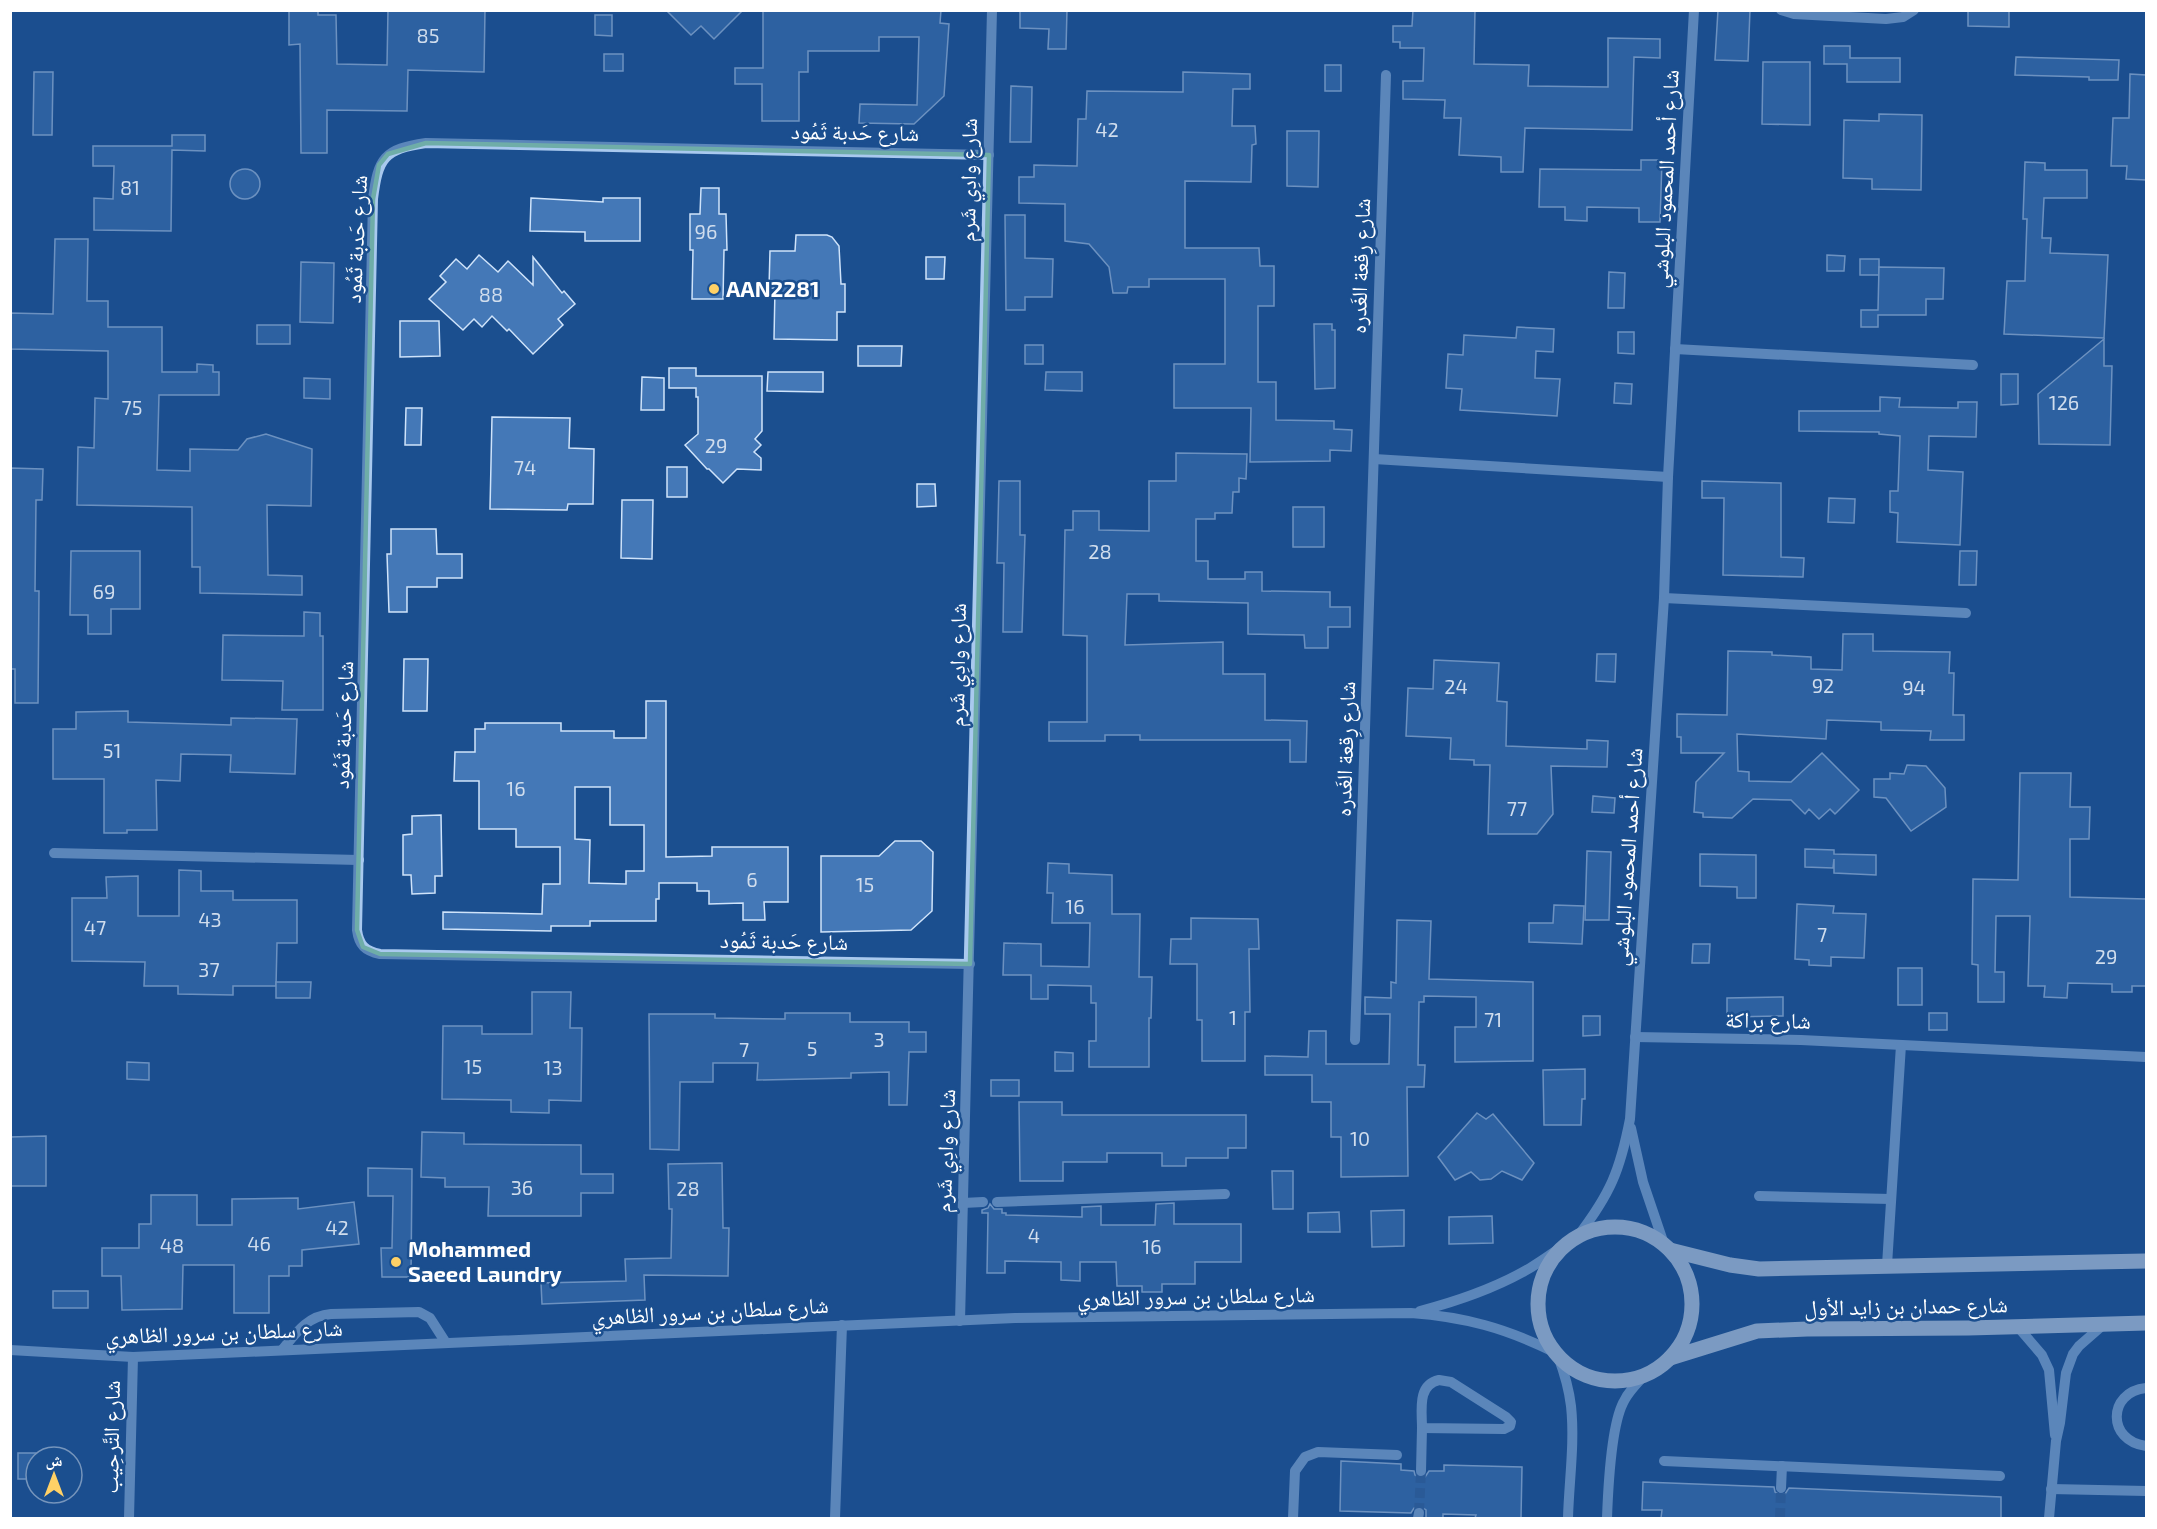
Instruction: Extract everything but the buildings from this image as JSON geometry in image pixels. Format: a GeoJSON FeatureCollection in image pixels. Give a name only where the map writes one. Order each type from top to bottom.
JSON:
{"type":"FeatureCollection","features":[{"type":"Feature","properties":{"kind":"main road"},"geometry":{"type":"LineString","coordinates":[[1622,1227],[1644,1232],[1667,1247],[1684,1269],[1691,1292],[1691,1316],[1684,1338],[1670,1358],[1646,1374],[1627,1380],[1608,1380],[1590,1376],[1572,1368],[1556,1354],[1540,1325],[1538,1295],[1546,1267],[1572,1240],[1599,1228],[1622,1227]]}},
{"type":"Feature","properties":{"kind":"main road","name":"شارع حمدان بن زايد الأول"},"geometry":{"type":"LineString","coordinates":[[1667,1247],[1730,1265],[1759,1269],[2146,1261]]}},
{"type":"Feature","properties":{"kind":"main road","name":"شارع حمدان بن زايد الأول"},"geometry":{"type":"LineString","coordinates":[[1670,1358],[1757,1332],[1807,1329],[2146,1323]]}},
{"type":"Feature","properties":{"kind":"street","name":"شارع وادِي شَرم"},"geometry":{"type":"LineString","coordinates":[[960,1321],[992,10]]}},
{"type":"Feature","properties":{"kind":"street","name":"شارع أحمد المحمود البلوشي"},"geometry":{"type":"LineString","coordinates":[[1572,1240],[1593,1215],[1611,1185],[1618,1169],[1630,1119],[1664,598],[1668,477],[1694,10]]}},
{"type":"Feature","properties":{"kind":"street"},"geometry":{"type":"LineString","coordinates":[[1781,10],[1794,14],[1887,19],[1903,17],[1914,10]]}},
{"type":"Feature","properties":{"kind":"street","name":"شارع رِقعة الغَدره"},"geometry":{"type":"LineString","coordinates":[[1355,1040],[1386,75]]}},
{"type":"Feature","properties":{"kind":"street","name":"شارع حَدبة ثَمُود"},"geometry":{"type":"LineString","coordinates":[[970,964],[371,952],[363,947],[358,939],[358,860],[374,199],[380,165],[388,154],[403,146],[426,143],[988,155]]}},
{"type":"Feature","properties":{"kind":"street"},"geometry":{"type":"LineString","coordinates":[[1676,349],[1973,365]]}},
{"type":"Feature","properties":{"kind":"street"},"geometry":{"type":"LineString","coordinates":[[1374,459],[1668,477]]}},
{"type":"Feature","properties":{"kind":"street"},"geometry":{"type":"LineString","coordinates":[[1664,598],[1966,613]]}},
{"type":"Feature","properties":{"kind":"street"},"geometry":{"type":"LineString","coordinates":[[54,853],[358,860]]}},
{"type":"Feature","properties":{"kind":"street","name":"شارع براكة"},"geometry":{"type":"LineString","coordinates":[[1635,1037],[1801,1040],[2146,1057]]}},
{"type":"Feature","properties":{"kind":"street"},"geometry":{"type":"LineString","coordinates":[[1887,1265],[1901,1045]]}},
{"type":"Feature","properties":{"kind":"street","name":"شارع أحمد المحمود البلوشي"},"geometry":{"type":"LineString","coordinates":[[1630,1119],[1643,1182],[1667,1247]]}},
{"type":"Feature","properties":{"kind":"street"},"geometry":{"type":"LineString","coordinates":[[997,1202],[1225,1194]]}},
{"type":"Feature","properties":{"kind":"street"},"geometry":{"type":"LineString","coordinates":[[1759,1196],[1892,1199]]}},
{"type":"Feature","properties":{"kind":"street"},"geometry":{"type":"LineString","coordinates":[[963,1203],[983,1202]]}},
{"type":"Feature","properties":{"kind":"street","name":"شارع سلطان بن سرور الظاهري"},"geometry":{"type":"LineString","coordinates":[[1411,1313],[1452,1302],[1492,1287],[1530,1268],[1572,1240]]}},
{"type":"Feature","properties":{"kind":"street"},"geometry":{"type":"LineString","coordinates":[[282,1350],[308,1321],[323,1314],[419,1312],[430,1318],[446,1343]]}},
{"type":"Feature","properties":{"kind":"street","name":"شارع سلطان بن سرور الظاهري"},"geometry":{"type":"LineString","coordinates":[[10,1350],[133,1357],[1015,1318],[1411,1313],[1470,1320],[1499,1328],[1556,1354]]}},
{"type":"Feature","properties":{"kind":"street"},"geometry":{"type":"LineString","coordinates":[[835,1517],[842,1325]]}},
{"type":"Feature","properties":{"kind":"street"},"geometry":{"type":"LineString","coordinates":[[2049,1518],[2056,1441],[2068,1364],[2079,1346],[2103,1325]]}},
{"type":"Feature","properties":{"kind":"street"},"geometry":{"type":"LineString","coordinates":[[2018,1327],[2042,1355],[2049,1370],[2056,1441]]}},
{"type":"Feature","properties":{"kind":"street"},"geometry":{"type":"LineString","coordinates":[[1556,1354],[1566,1378],[1571,1405],[1568,1518]]}},
{"type":"Feature","properties":{"kind":"street","name":"شارع التَّرحِيب"},"geometry":{"type":"LineString","coordinates":[[129,1518],[133,1357]]}},
{"type":"Feature","properties":{"kind":"street"},"geometry":{"type":"LineString","coordinates":[[1607,1518],[1618,1415],[1630,1392],[1646,1374]]}},
{"type":"Feature","properties":{"kind":"street"},"geometry":{"type":"LineString","coordinates":[[1421,1471],[1422,1428],[1424,1391],[1428,1385],[1439,1380],[1451,1382],[1511,1422],[1510,1426],[1504,1429],[1422,1428]]}},
{"type":"Feature","properties":{"kind":"street"},"geometry":{"type":"LineString","coordinates":[[2146,1388],[2135,1389],[2122,1400],[2116,1416],[2121,1433],[2134,1444],[2146,1446]]}},
{"type":"Feature","properties":{"kind":"street"},"geometry":{"type":"LineString","coordinates":[[1293,1518],[1295,1471],[1305,1458],[1318,1452],[1397,1455]]}},
{"type":"Feature","properties":{"kind":"street"},"geometry":{"type":"LineString","coordinates":[[1664,1461],[2000,1476]]}},
{"type":"Feature","properties":{"kind":"street"},"geometry":{"type":"LineString","coordinates":[[1781,1488],[1782,1466]]}},
{"type":"Feature","properties":{"kind":"street"},"geometry":{"type":"LineString","coordinates":[[2051,1489],[2146,1491]]}},
{"type":"Feature","properties":{"kind":"highlighted area"},"geometry":{"type":"Polygon","coordinates":[[[426,143],[989,155],[970,964],[380,954],[363,947],[357,930],[373,199],[379,165],[388,154],[426,143]]]}},
{"type":"Feature","properties":{"kind":"tunnel"},"geometry":{"type":"LineString","coordinates":[[1419,1513],[1421,1471]]}},
{"type":"Feature","properties":{"kind":"tunnel"},"geometry":{"type":"LineString","coordinates":[[1780,1518],[1781,1488]]}},
{"type":"Feature","properties":{"kind":"place","name":"AAN2281"},"geometry":{"type":"Point","coordinates":[714,289]}},
{"type":"Feature","properties":{"kind":"place","name":"Mohammed Saeed Laundry"},"geometry":{"type":"Point","coordinates":[396,1262]}}]}
